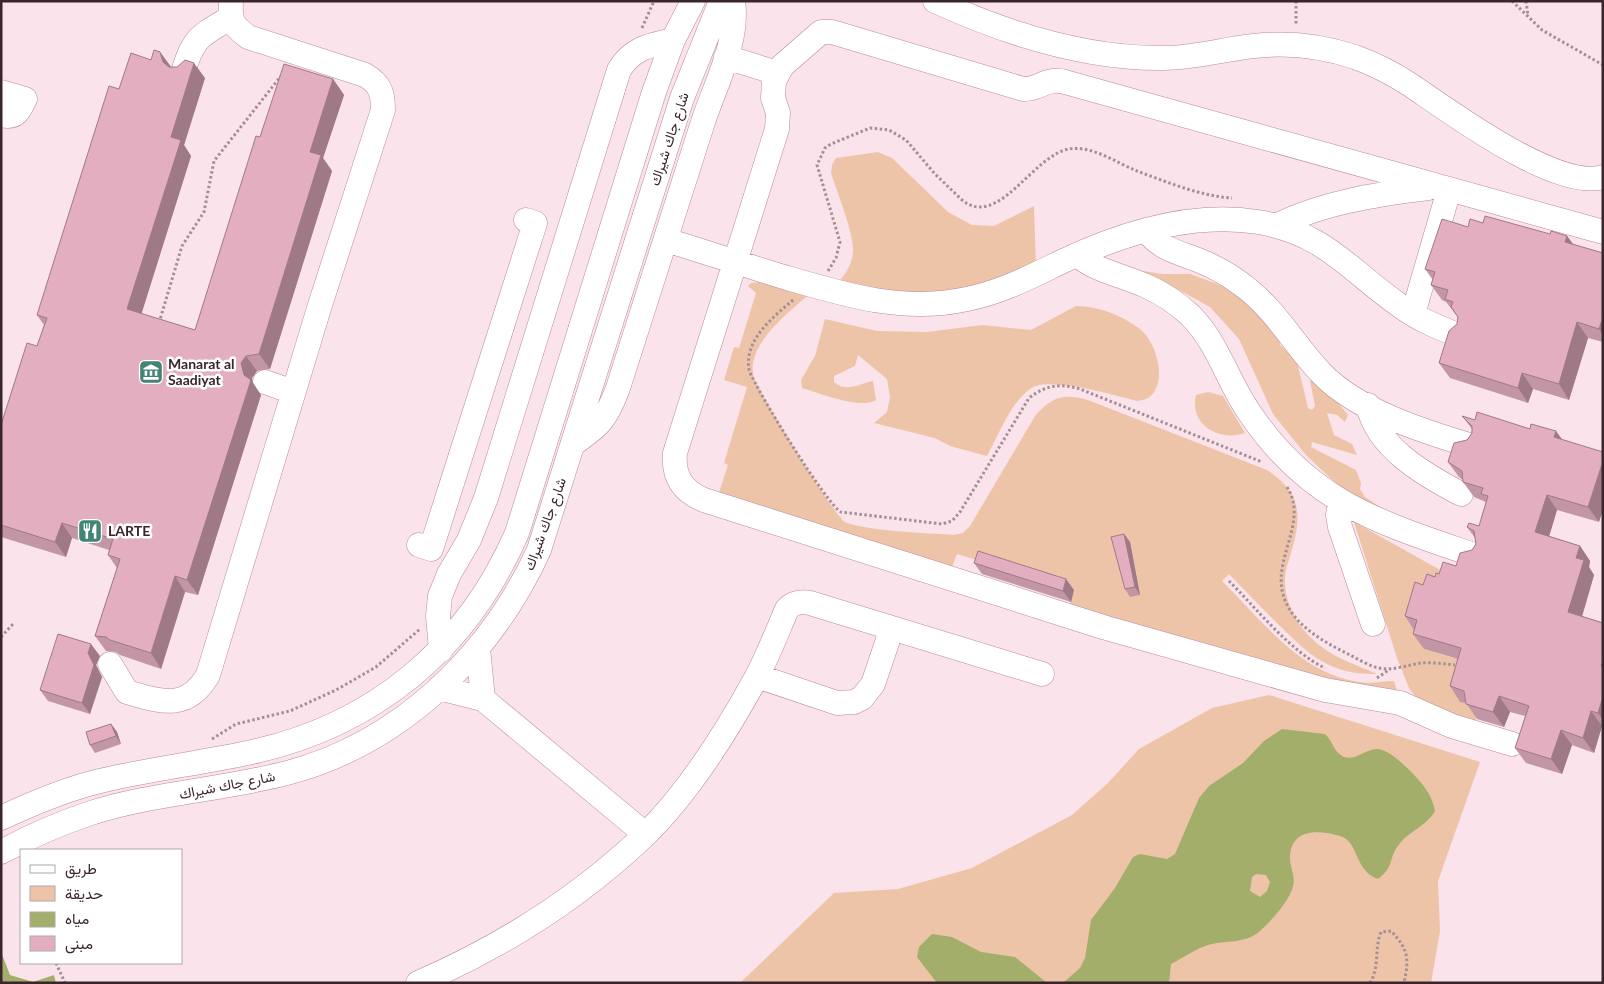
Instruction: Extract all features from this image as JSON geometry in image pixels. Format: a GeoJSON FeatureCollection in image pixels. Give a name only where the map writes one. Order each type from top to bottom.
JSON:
{"type":"FeatureCollection","features":[{"type":"Feature","properties":{"kind":"street","name":"شارع جاك شيراك"},"geometry":{"type":"LineString","coordinates":[[1,818],[34,803],[98,781],[254,752],[301,738],[335,725],[384,698],[441,650],[480,603],[517,533],[637,145],[673,40],[693,1]]}},
{"type":"Feature","properties":{"kind":"street","name":"شارع جاك شيراك"},"geometry":{"type":"LineString","coordinates":[[1,852],[34,835],[88,814],[286,773],[330,759],[395,724],[439,688],[478,648],[512,603],[531,568],[549,522],[682,98],[721,1]]}},
{"type":"Feature","properties":{"kind":"street"},"geometry":{"type":"LineString","coordinates":[[573,444],[601,424],[610,409],[703,121],[726,57],[733,27],[733,1]]}},
{"type":"Feature","properties":{"kind":"street"},"geometry":{"type":"LineString","coordinates":[[935,1],[974,18],[1027,35],[1122,56],[1186,57],[1253,46],[1295,44],[1341,53],[1390,72],[1454,116],[1534,163],[1572,175],[1594,179],[1603,177]]}},
{"type":"Feature","properties":{"kind":"street"},"geometry":{"type":"LineString","coordinates":[[110,664],[127,692],[163,702],[184,700],[199,689],[208,675],[294,392],[383,110],[383,96],[378,83],[365,74],[248,37],[237,29],[231,10],[201,35],[191,48],[184,69]]}},
{"type":"Feature","properties":{"kind":"street"},"geometry":{"type":"LineString","coordinates":[[1512,744],[1452,726],[1400,703],[1325,690],[1103,627],[694,496],[686,490],[676,473],[675,453],[778,129],[778,114],[772,89],[777,73],[816,34],[827,31],[1022,90],[1049,81],[1065,82],[1603,232]]}},
{"type":"Feature","properties":{"kind":"street"},"geometry":{"type":"LineString","coordinates":[[441,650],[438,616],[444,585],[478,519],[619,70],[637,49],[673,40]]}},
{"type":"Feature","properties":{"kind":"street"},"geometry":{"type":"LineString","coordinates":[[726,57],[777,73]]}},
{"type":"Feature","properties":{"kind":"street"},"geometry":{"type":"LineString","coordinates":[[1,92],[25,99],[18,113],[14,116],[1,115]]}},
{"type":"Feature","properties":{"kind":"street"},"geometry":{"type":"LineString","coordinates":[[1276,226],[1294,218],[1386,194],[1445,188]]}},
{"type":"Feature","properties":{"kind":"street"},"geometry":{"type":"LineString","coordinates":[[1413,314],[1445,188]]}},
{"type":"Feature","properties":{"kind":"street"},"geometry":{"type":"LineString","coordinates":[[666,240],[810,285],[865,300],[907,304],[940,303],[982,296],[1014,286],[1077,255],[1146,230],[1194,220],[1217,218],[1239,220],[1276,226],[1324,246],[1413,314],[1455,334]]}},
{"type":"Feature","properties":{"kind":"street"},"geometry":{"type":"LineString","coordinates":[[419,546],[431,549],[469,434],[493,336],[535,223],[526,220]]}},
{"type":"Feature","properties":{"kind":"street"},"geometry":{"type":"LineString","coordinates":[[1146,230],[1152,238],[1168,250],[1213,266],[1243,285],[1272,312],[1323,375],[1344,392],[1410,425],[1469,444]]}},
{"type":"Feature","properties":{"kind":"street"},"geometry":{"type":"LineString","coordinates":[[1077,255],[1101,271],[1145,285],[1189,314],[1210,340],[1239,396],[1260,429],[1294,466],[1340,501],[1388,525],[1474,555]]}},
{"type":"Feature","properties":{"kind":"street"},"geometry":{"type":"LineString","coordinates":[[265,382],[294,392]]}},
{"type":"Feature","properties":{"kind":"street"},"geometry":{"type":"LineString","coordinates":[[1368,405],[1373,423],[1384,439],[1427,474],[1461,494]]}},
{"type":"Feature","properties":{"kind":"street"},"geometry":{"type":"LineString","coordinates":[[469,434],[503,443]]}},
{"type":"Feature","properties":{"kind":"street"},"geometry":{"type":"LineString","coordinates":[[1340,501],[1338,514],[1340,527],[1373,624]]}},
{"type":"Feature","properties":{"kind":"street"},"geometry":{"type":"LineString","coordinates":[[418,983],[464,974],[510,937],[557,906],[646,834],[704,762],[725,732],[757,676],[787,609],[796,603],[810,603],[1042,674]]}},
{"type":"Feature","properties":{"kind":"street"},"geometry":{"type":"LineString","coordinates":[[757,676],[837,703],[854,702],[868,692],[873,684],[892,628]]}},
{"type":"Feature","properties":{"kind":"street"},"geometry":{"type":"LineString","coordinates":[[478,648],[483,699]]}},
{"type":"Feature","properties":{"kind":"street"},"geometry":{"type":"LineString","coordinates":[[439,688],[483,699],[646,834]]}},
{"type":"Feature","properties":{"kind":"path"},"geometry":{"type":"LineString","coordinates":[[1295,44],[1296,1]]}},
{"type":"Feature","properties":{"kind":"path"},"geometry":{"type":"LineString","coordinates":[[1512,1],[1542,30],[1603,65]]}},
{"type":"Feature","properties":{"kind":"path"},"geometry":{"type":"LineString","coordinates":[[1526,1],[1528,17]]}},
{"type":"Feature","properties":{"kind":"path"},"geometry":{"type":"LineString","coordinates":[[157,330],[182,246],[204,212],[214,161],[257,109],[298,54]]}},
{"type":"Feature","properties":{"kind":"path"},"geometry":{"type":"LineString","coordinates":[[1236,198],[1196,192],[1138,171],[1092,151],[1075,148],[1060,152],[1047,159],[996,204],[982,208],[975,207],[968,204],[955,193],[898,133],[883,127],[870,128],[825,148],[818,159],[819,173],[840,242],[833,265],[780,311],[756,336],[748,363],[753,380],[811,474],[833,507],[841,512],[942,524],[952,521],[960,512],[1029,398],[1044,388],[1059,384],[1080,389],[1270,466]]}},
{"type":"Feature","properties":{"kind":"path"},"geometry":{"type":"LineString","coordinates":[[1285,484],[1291,496],[1295,519],[1281,572],[1286,598],[1290,608],[1301,624],[1315,637],[1373,666],[1391,669],[1424,663],[1455,665]]}},
{"type":"Feature","properties":{"kind":"path"},"geometry":{"type":"LineString","coordinates":[[1229,581],[1303,654],[1316,664],[1333,671]]}},
{"type":"Feature","properties":{"kind":"path"},"geometry":{"type":"LineString","coordinates":[[206,743],[236,724],[290,710],[336,690],[376,667],[412,634],[438,616]]}},
{"type":"Feature","properties":{"kind":"path"},"geometry":{"type":"LineString","coordinates":[[1,637],[13,624]]}},
{"type":"Feature","properties":{"kind":"path"},"geometry":{"type":"LineString","coordinates":[[1370,678],[1378,678],[1391,669]]}},
{"type":"Feature","properties":{"kind":"path"},"geometry":{"type":"LineString","coordinates":[[1370,983],[1377,961],[1376,944],[1381,932],[1391,931],[1402,943],[1408,960],[1404,983]]}},
{"type":"Feature","properties":{"kind":"path"},"geometry":{"type":"LineString","coordinates":[[56,964],[65,983]]}},
{"type":"Feature","properties":{"kind":"green space"},"geometry":{"type":"Polygon","coordinates":[[[878,152],[892,158],[948,212],[972,225],[994,226],[1034,206],[1036,267],[926,301],[835,286],[849,266],[853,244],[831,173],[832,165],[836,158],[878,152]]]}},
{"type":"Feature","properties":{"kind":"green space"},"geometry":{"type":"Polygon","coordinates":[[[1112,266],[1162,274],[1190,274],[1220,285],[1254,304],[1279,328],[1280,345],[1294,358],[1298,366],[1308,408],[1312,410],[1315,406],[1310,381],[1318,378],[1348,415],[1345,422],[1337,415],[1327,413],[1334,435],[1352,444],[1357,455],[1312,442],[1311,447],[1356,470],[1361,483],[1360,489],[1365,497],[1386,511],[1348,495],[1306,455],[1273,414],[1239,339],[1210,307],[1179,290],[1112,266]]]}},
{"type":"Feature","properties":{"kind":"green space"},"geometry":{"type":"Polygon","coordinates":[[[760,282],[807,296],[782,318],[767,335],[756,353],[753,363],[753,375],[769,407],[798,454],[827,500],[845,522],[867,528],[898,531],[954,535],[963,533],[970,526],[1035,416],[1047,404],[1058,398],[1072,397],[1088,400],[1267,470],[1279,479],[1287,487],[1296,506],[1297,528],[1285,579],[1287,598],[1295,617],[1307,634],[1328,651],[1341,659],[1377,674],[1346,671],[1322,661],[1289,635],[1229,574],[1222,581],[1267,628],[1300,657],[1338,677],[1363,683],[1394,681],[1399,697],[1068,612],[1074,590],[957,554],[949,575],[716,502],[728,465],[724,463],[747,387],[724,380],[734,347],[739,348],[756,293],[748,286],[751,283],[760,282]]]}},
{"type":"Feature","properties":{"kind":"green space"},"geometry":{"type":"Polygon","coordinates":[[[1076,306],[1085,306],[1110,312],[1133,324],[1145,334],[1154,350],[1159,368],[1159,377],[1153,394],[1138,401],[1066,385],[1039,385],[1030,389],[1017,403],[987,456],[950,446],[935,438],[874,423],[887,412],[890,397],[887,379],[858,355],[855,366],[834,376],[834,382],[843,387],[853,387],[873,381],[876,400],[869,403],[850,402],[802,388],[801,380],[815,356],[825,319],[877,331],[927,332],[982,325],[1031,330],[1076,306]]]}},
{"type":"Feature","properties":{"kind":"green space"},"geometry":{"type":"Polygon","coordinates":[[[1208,392],[1223,396],[1245,433],[1225,435],[1216,433],[1202,423],[1197,415],[1195,406],[1196,395],[1208,392]]]}},
{"type":"Feature","properties":{"kind":"green space"},"geometry":{"type":"Polygon","coordinates":[[[1354,522],[1453,577],[1424,649],[1453,658],[1456,648],[1474,698],[1476,709],[1475,728],[1420,703],[1409,688],[1397,658],[1354,522]]]}},
{"type":"Feature","properties":{"kind":"green space"},"geometry":{"type":"Polygon","coordinates":[[[1269,695],[1480,762],[1438,881],[1440,931],[1431,983],[740,983],[834,893],[898,889],[972,868],[1072,815],[1108,783],[1139,749],[1212,708],[1269,695]]]}},
{"type":"Feature","properties":{"kind":"water"},"geometry":{"type":"Polygon","coordinates":[[[1282,729],[1325,734],[1340,755],[1348,758],[1377,749],[1383,750],[1399,760],[1422,783],[1430,796],[1435,811],[1427,821],[1402,841],[1395,851],[1387,870],[1378,879],[1365,870],[1351,844],[1346,839],[1340,836],[1315,832],[1301,836],[1292,847],[1290,856],[1294,878],[1291,892],[1284,905],[1274,917],[1253,936],[1241,940],[1208,945],[1171,964],[1169,983],[1063,983],[1080,968],[1085,958],[1091,920],[1115,888],[1133,857],[1140,854],[1167,859],[1175,854],[1199,798],[1209,786],[1243,763],[1264,741],[1282,729]],[[1256,874],[1252,877],[1250,891],[1260,897],[1267,891],[1270,882],[1266,875],[1256,874]]]}},
{"type":"Feature","properties":{"kind":"water"},"geometry":{"type":"Polygon","coordinates":[[[932,934],[952,937],[981,952],[1015,957],[1047,983],[937,983],[917,957],[919,947],[932,934]]]}},
{"type":"Feature","properties":{"kind":"water"},"geometry":{"type":"Polygon","coordinates":[[[1,952],[10,975],[33,982],[54,975],[56,983],[1,983],[1,952]]]}},
{"type":"Feature","properties":{"kind":"building","name":"Manarat al Saadiyat"},"geometry":{"type":"Polygon","coordinates":[[[154,50],[160,52],[163,62],[169,67],[177,67],[185,60],[194,63],[171,137],[181,140],[127,309],[195,330],[256,136],[260,137],[284,64],[333,79],[310,152],[321,155],[259,354],[246,356],[241,363],[244,375],[251,380],[187,580],[175,576],[151,653],[106,637],[95,636],[120,559],[108,555],[113,539],[62,523],[55,542],[1,525],[1,425],[27,343],[37,346],[47,318],[37,315],[109,86],[119,89],[131,53],[151,60],[154,50]]]}},
{"type":"Feature","properties":{"kind":"building"},"geometry":{"type":"Polygon","coordinates":[[[1485,216],[1550,234],[1551,231],[1567,236],[1565,242],[1603,253],[1603,317],[1599,329],[1577,322],[1559,384],[1522,373],[1518,388],[1439,363],[1449,331],[1457,324],[1458,317],[1451,307],[1453,302],[1445,299],[1448,290],[1431,285],[1435,272],[1425,269],[1442,219],[1468,227],[1470,219],[1483,223],[1485,216]]]}},
{"type":"Feature","properties":{"kind":"building"},"geometry":{"type":"Polygon","coordinates":[[[1477,412],[1530,429],[1531,424],[1556,431],[1554,437],[1603,452],[1603,461],[1588,507],[1547,495],[1535,532],[1580,546],[1576,558],[1584,560],[1568,612],[1603,623],[1603,661],[1601,666],[1603,667],[1603,700],[1598,713],[1591,711],[1583,738],[1561,730],[1551,759],[1515,748],[1529,706],[1499,696],[1493,712],[1466,704],[1464,691],[1450,686],[1461,648],[1413,634],[1417,620],[1405,616],[1415,582],[1423,585],[1427,574],[1435,577],[1436,573],[1439,574],[1443,562],[1456,566],[1460,553],[1472,550],[1476,544],[1474,531],[1467,527],[1469,523],[1479,526],[1488,496],[1481,494],[1483,488],[1463,482],[1462,471],[1448,462],[1454,443],[1467,440],[1472,433],[1472,426],[1462,416],[1475,420],[1477,412]]]}},
{"type":"Feature","properties":{"kind":"building"},"geometry":{"type":"Polygon","coordinates":[[[1124,534],[1135,587],[1125,589],[1111,537],[1124,534]]]}},
{"type":"Feature","properties":{"kind":"building"},"geometry":{"type":"Polygon","coordinates":[[[978,551],[1066,579],[1063,591],[974,563],[978,551]]]}},
{"type":"Feature","properties":{"kind":"building"},"geometry":{"type":"Polygon","coordinates":[[[58,634],[91,644],[88,653],[94,665],[82,703],[40,690],[58,634]]]}},
{"type":"Feature","properties":{"kind":"building"},"geometry":{"type":"Polygon","coordinates":[[[111,724],[116,736],[90,745],[86,732],[111,724]]]}},
{"type":"Feature","properties":{"kind":"place","name":"Manarat al Saadiyat"},"geometry":{"type":"Point","coordinates":[151,372]}},
{"type":"Feature","properties":{"kind":"place","name":"LARTE"},"geometry":{"type":"Point","coordinates":[90,531]}}]}
